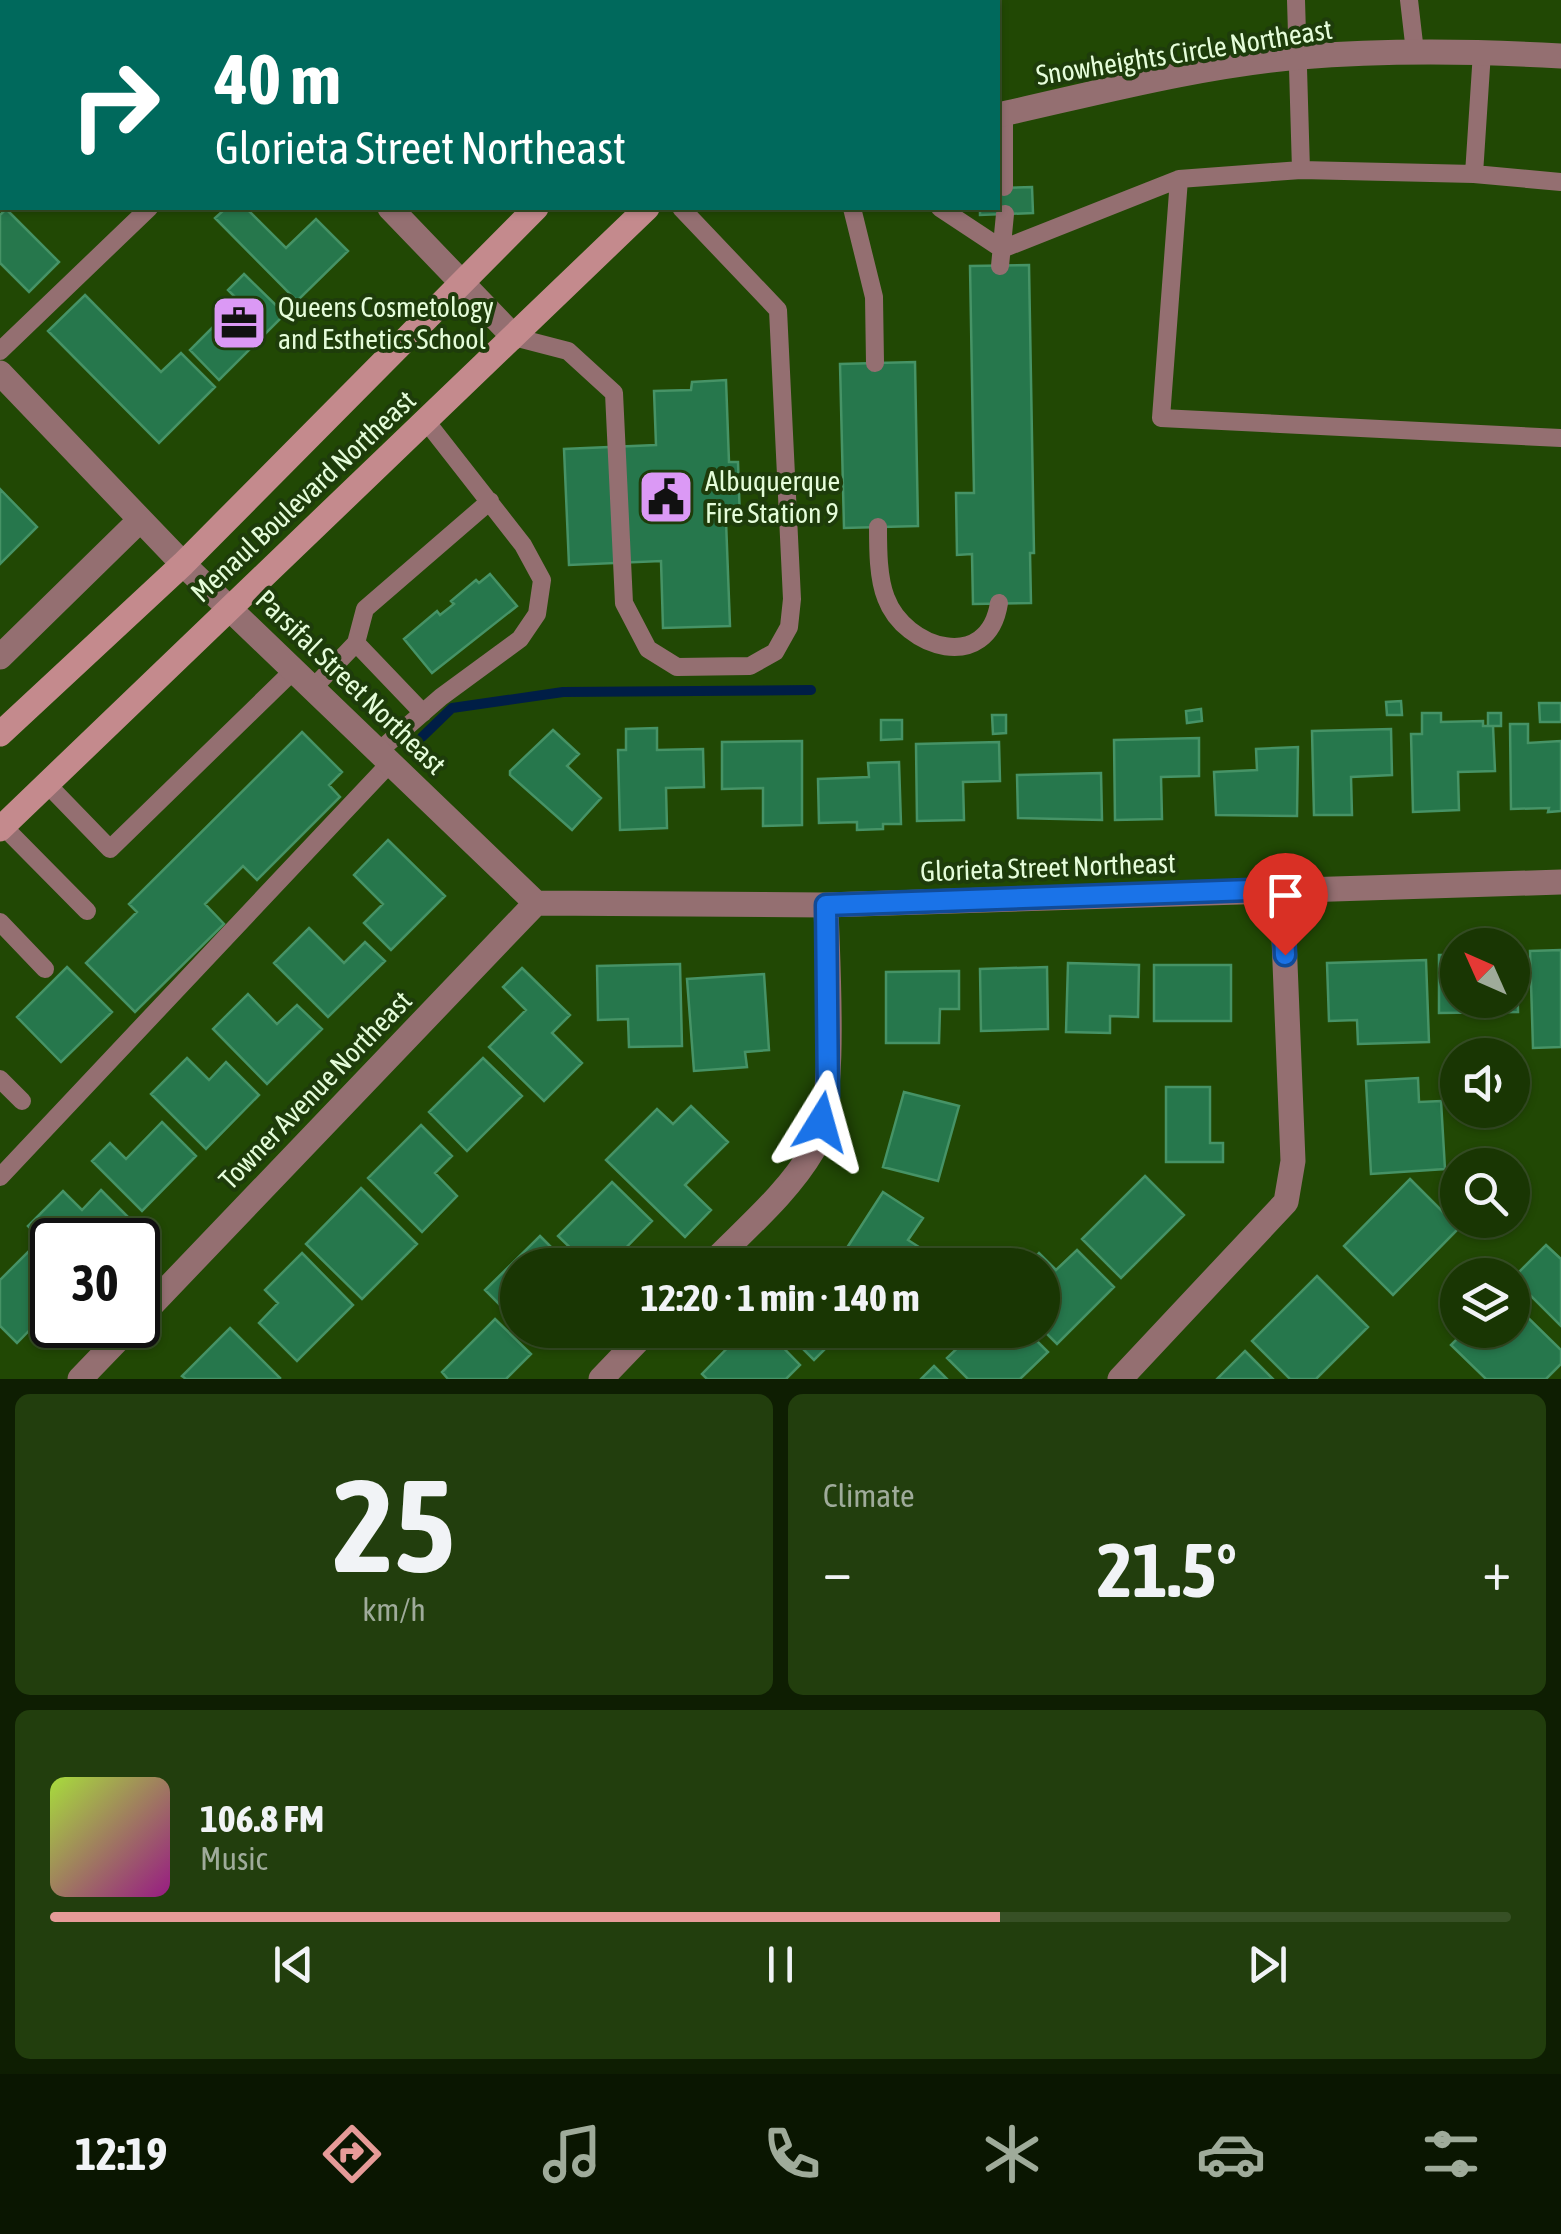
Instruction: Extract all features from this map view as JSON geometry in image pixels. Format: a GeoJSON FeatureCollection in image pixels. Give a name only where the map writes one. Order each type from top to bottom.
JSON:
{"type":"FeatureCollection","features":[{"type":"Feature","properties":{"kind":"main road","name":"Menaul Boulevard Northeast"},"geometry":{"type":"LineString","coordinates":[[0,734],[183,564],[534,210]]}},
{"type":"Feature","properties":{"kind":"main road","name":"Menaul Boulevard Northeast"},"geometry":{"type":"LineString","coordinates":[[1,828],[645,210]]}},
{"type":"Feature","properties":{"kind":"street","name":"Snowheights Circle Northeast"},"geometry":{"type":"LineString","coordinates":[[1001,114],[1100,90],[1298,58],[1415,52],[1561,56]]}},
{"type":"Feature","properties":{"kind":"street"},"geometry":{"type":"LineString","coordinates":[[392,210],[514,337]]}},
{"type":"Feature","properties":{"kind":"street","name":"Parsifal Street Northeast"},"geometry":{"type":"LineString","coordinates":[[0,374],[183,564],[536,903]]}},
{"type":"Feature","properties":{"kind":"street"},"geometry":{"type":"LineString","coordinates":[[0,657],[140,520]]}},
{"type":"Feature","properties":{"kind":"street","name":"Glorieta Street Northeast"},"geometry":{"type":"LineString","coordinates":[[536,903],[826,905],[1561,882]]}},
{"type":"Feature","properties":{"kind":"street"},"geometry":{"type":"LineString","coordinates":[[1120,1379],[1286,1202],[1294,1161],[1282,889]]}},
{"type":"Feature","properties":{"kind":"street","name":"Towner Avenue Northeast"},"geometry":{"type":"LineString","coordinates":[[160,1296],[536,903]]}},
{"type":"Feature","properties":{"kind":"street"},"geometry":{"type":"LineString","coordinates":[[726,1248],[782,1190],[814,1148],[828,1096],[826,905]]}},
{"type":"Feature","properties":{"kind":"street"},"geometry":{"type":"LineString","coordinates":[[80,1379],[110,1348]]}},
{"type":"Feature","properties":{"kind":"street"},"geometry":{"type":"LineString","coordinates":[[601,1379],[631,1348]]}},
{"type":"Feature","properties":{"kind":"lane"},"geometry":{"type":"LineString","coordinates":[[1296,0],[1301,170]]}},
{"type":"Feature","properties":{"kind":"lane"},"geometry":{"type":"LineString","coordinates":[[1409,0],[1415,52]]}},
{"type":"Feature","properties":{"kind":"lane"},"geometry":{"type":"LineString","coordinates":[[1474,174],[1482,52]]}},
{"type":"Feature","properties":{"kind":"lane"},"geometry":{"type":"LineString","coordinates":[[1001,114],[1004,188]]}},
{"type":"Feature","properties":{"kind":"lane"},"geometry":{"type":"LineString","coordinates":[[1001,257],[1179,179],[1301,170],[1474,174],[1561,182]]}},
{"type":"Feature","properties":{"kind":"lane"},"geometry":{"type":"LineString","coordinates":[[1179,179],[1162,418],[1561,438]]}},
{"type":"Feature","properties":{"kind":"lane"},"geometry":{"type":"LineString","coordinates":[[0,351],[147,210]]}},
{"type":"Feature","properties":{"kind":"lane"},"geometry":{"type":"LineString","coordinates":[[514,337],[568,351],[614,394],[624,602],[648,649],[677,667],[750,666],[775,652],[788,627],[792,600],[778,310],[684,210]]}},
{"type":"Feature","properties":{"kind":"lane"},"geometry":{"type":"LineString","coordinates":[[852,210],[874,297],[875,363]]}},
{"type":"Feature","properties":{"kind":"lane"},"geometry":{"type":"LineString","coordinates":[[942,210],[1001,257]]}},
{"type":"Feature","properties":{"kind":"lane"},"geometry":{"type":"LineString","coordinates":[[1001,257],[1005,214]]}},
{"type":"Feature","properties":{"kind":"lane"},"geometry":{"type":"LineString","coordinates":[[0,1177],[424,713],[520,639],[537,614],[542,580],[523,544],[426,421]]}},
{"type":"Feature","properties":{"kind":"lane"},"geometry":{"type":"LineString","coordinates":[[47,784],[110,849],[304,678],[356,643],[365,609],[490,501]]}},
{"type":"Feature","properties":{"kind":"lane"},"geometry":{"type":"LineString","coordinates":[[878,527],[886,600],[909,629],[942,647],[966,648],[985,636],[996,620],[999,603]]}},
{"type":"Feature","properties":{"kind":"lane"},"geometry":{"type":"LineString","coordinates":[[356,643],[424,713]]}},
{"type":"Feature","properties":{"kind":"lane"},"geometry":{"type":"LineString","coordinates":[[1,828],[88,911]]}},
{"type":"Feature","properties":{"kind":"lane"},"geometry":{"type":"LineString","coordinates":[[0,922],[46,969]]}},
{"type":"Feature","properties":{"kind":"lane"},"geometry":{"type":"LineString","coordinates":[[0,1079],[22,1101]]}},
{"type":"Feature","properties":{"kind":"building"},"geometry":{"type":"Polygon","coordinates":[[[1032,187],[1033,213],[980,215],[980,210],[1000,210],[1000,188],[1032,187]]]}},
{"type":"Feature","properties":{"kind":"building"},"geometry":{"type":"Polygon","coordinates":[[[7,210],[59,262],[29,292],[0,263],[0,215],[7,210]]]}},
{"type":"Feature","properties":{"kind":"building"},"geometry":{"type":"Polygon","coordinates":[[[224,210],[248,210],[286,248],[316,219],[348,251],[297,301],[215,218],[224,210]]]}},
{"type":"Feature","properties":{"kind":"building"},"geometry":{"type":"Polygon","coordinates":[[[1029,265],[1034,553],[1030,553],[1031,603],[973,604],[972,554],[957,555],[956,493],[974,493],[970,266],[1029,265]]]}},
{"type":"Feature","properties":{"kind":"building"},"geometry":{"type":"Polygon","coordinates":[[[244,274],[285,314],[219,380],[190,350],[239,301],[228,290],[244,274]]]}},
{"type":"Feature","properties":{"kind":"building"},"geometry":{"type":"Polygon","coordinates":[[[85,295],[161,372],[181,353],[215,387],[159,443],[48,331],[85,295]]]}},
{"type":"Feature","properties":{"kind":"building"},"geometry":{"type":"Polygon","coordinates":[[[915,362],[918,526],[844,528],[840,364],[915,362]]]}},
{"type":"Feature","properties":{"kind":"building"},"geometry":{"type":"Polygon","coordinates":[[[726,380],[729,462],[738,462],[740,520],[726,521],[730,626],[663,628],[661,561],[569,565],[564,449],[656,445],[654,391],[691,390],[692,382],[726,380]]]}},
{"type":"Feature","properties":{"kind":"building"},"geometry":{"type":"Polygon","coordinates":[[[0,489],[37,527],[0,564],[0,489]]]}},
{"type":"Feature","properties":{"kind":"building"},"geometry":{"type":"Polygon","coordinates":[[[490,574],[517,606],[432,673],[404,639],[437,611],[440,615],[454,604],[451,601],[476,580],[479,583],[490,574]]]}},
{"type":"Feature","properties":{"kind":"building"},"geometry":{"type":"Polygon","coordinates":[[[1401,701],[1402,715],[1387,715],[1386,702],[1401,701]]]}},
{"type":"Feature","properties":{"kind":"building"},"geometry":{"type":"Polygon","coordinates":[[[1539,703],[1561,703],[1561,722],[1540,722],[1539,703]]]}},
{"type":"Feature","properties":{"kind":"building"},"geometry":{"type":"Polygon","coordinates":[[[1201,709],[1202,721],[1187,723],[1186,711],[1201,709]]]}},
{"type":"Feature","properties":{"kind":"building"},"geometry":{"type":"Polygon","coordinates":[[[1422,713],[1441,713],[1441,722],[1483,721],[1483,726],[1493,726],[1495,771],[1458,772],[1459,810],[1413,812],[1411,734],[1422,734],[1422,713]]]}},
{"type":"Feature","properties":{"kind":"building"},"geometry":{"type":"Polygon","coordinates":[[[1488,713],[1501,713],[1501,726],[1488,726],[1488,713]]]}},
{"type":"Feature","properties":{"kind":"building"},"geometry":{"type":"Polygon","coordinates":[[[992,715],[1006,715],[1006,733],[993,734],[992,715]]]}},
{"type":"Feature","properties":{"kind":"building"},"geometry":{"type":"Polygon","coordinates":[[[881,720],[902,720],[902,739],[881,740],[881,720]]]}},
{"type":"Feature","properties":{"kind":"building"},"geometry":{"type":"Polygon","coordinates":[[[1510,724],[1528,724],[1528,743],[1561,741],[1561,811],[1511,809],[1510,724]]]}},
{"type":"Feature","properties":{"kind":"building"},"geometry":{"type":"Polygon","coordinates":[[[657,728],[657,750],[703,749],[704,787],[666,788],[667,828],[620,830],[618,750],[626,750],[626,729],[657,728]]]}},
{"type":"Feature","properties":{"kind":"building"},"geometry":{"type":"Polygon","coordinates":[[[1391,729],[1392,775],[1351,777],[1352,815],[1314,815],[1312,731],[1391,729]]]}},
{"type":"Feature","properties":{"kind":"building"},"geometry":{"type":"Polygon","coordinates":[[[553,730],[579,754],[567,766],[601,798],[572,830],[510,775],[553,730]]]}},
{"type":"Feature","properties":{"kind":"building"},"geometry":{"type":"Polygon","coordinates":[[[302,732],[342,772],[329,785],[340,797],[257,880],[243,866],[205,904],[224,924],[135,1012],[86,963],[137,912],[129,904],[302,732]]]}},
{"type":"Feature","properties":{"kind":"building"},"geometry":{"type":"Polygon","coordinates":[[[1199,738],[1199,776],[1161,777],[1162,819],[1115,820],[1114,740],[1199,738]]]}},
{"type":"Feature","properties":{"kind":"building"},"geometry":{"type":"Polygon","coordinates":[[[802,741],[802,825],[763,826],[763,788],[722,789],[722,742],[802,741]]]}},
{"type":"Feature","properties":{"kind":"building"},"geometry":{"type":"Polygon","coordinates":[[[999,742],[1000,781],[963,782],[964,820],[917,821],[916,744],[999,742]]]}},
{"type":"Feature","properties":{"kind":"building"},"geometry":{"type":"Polygon","coordinates":[[[1298,747],[1297,816],[1216,815],[1214,772],[1257,770],[1256,749],[1298,747]]]}},
{"type":"Feature","properties":{"kind":"building"},"geometry":{"type":"Polygon","coordinates":[[[899,762],[901,824],[857,830],[857,822],[819,823],[818,779],[869,777],[868,763],[899,762]]]}},
{"type":"Feature","properties":{"kind":"building"},"geometry":{"type":"Polygon","coordinates":[[[1101,773],[1102,820],[1018,818],[1017,775],[1101,773]]]}},
{"type":"Feature","properties":{"kind":"building"},"geometry":{"type":"Polygon","coordinates":[[[388,840],[445,896],[391,950],[364,923],[383,904],[354,875],[388,840]]]}},
{"type":"Feature","properties":{"kind":"building"},"geometry":{"type":"Polygon","coordinates":[[[309,928],[344,963],[365,942],[385,961],[328,1017],[274,963],[309,928]]]}},
{"type":"Feature","properties":{"kind":"building"},"geometry":{"type":"Polygon","coordinates":[[[1561,950],[1561,1047],[1533,1048],[1530,951],[1561,950]]]}},
{"type":"Feature","properties":{"kind":"building"},"geometry":{"type":"Polygon","coordinates":[[[1426,960],[1429,1042],[1358,1044],[1357,1020],[1329,1021],[1327,963],[1426,960]]]}},
{"type":"Feature","properties":{"kind":"building"},"geometry":{"type":"Polygon","coordinates":[[[1068,963],[1139,965],[1138,1017],[1110,1016],[1110,1033],[1066,1032],[1068,963]]]}},
{"type":"Feature","properties":{"kind":"building"},"geometry":{"type":"Polygon","coordinates":[[[680,964],[682,1046],[629,1047],[628,1019],[598,1020],[597,966],[680,964]]]}},
{"type":"Feature","properties":{"kind":"building"},"geometry":{"type":"Polygon","coordinates":[[[1154,965],[1231,965],[1231,1021],[1154,1021],[1154,965]]]}},
{"type":"Feature","properties":{"kind":"building"},"geometry":{"type":"Polygon","coordinates":[[[67,967],[112,1012],[61,1062],[17,1017],[67,967]]]}},
{"type":"Feature","properties":{"kind":"building"},"geometry":{"type":"Polygon","coordinates":[[[1047,967],[1048,1029],[981,1031],[980,969],[1047,967]]]}},
{"type":"Feature","properties":{"kind":"building"},"geometry":{"type":"Polygon","coordinates":[[[522,968],[570,1015],[552,1033],[582,1063],[544,1101],[489,1047],[526,1010],[503,987],[522,968]]]}},
{"type":"Feature","properties":{"kind":"building"},"geometry":{"type":"Polygon","coordinates":[[[959,971],[959,1009],[940,1009],[939,1043],[886,1043],[886,972],[959,971]]]}},
{"type":"Feature","properties":{"kind":"building"},"geometry":{"type":"Polygon","coordinates":[[[764,974],[769,1050],[745,1052],[747,1067],[694,1071],[687,979],[764,974]]]}},
{"type":"Feature","properties":{"kind":"building"},"geometry":{"type":"Polygon","coordinates":[[[248,994],[277,1024],[297,1005],[322,1029],[267,1084],[213,1029],[248,994]]]}},
{"type":"Feature","properties":{"kind":"building"},"geometry":{"type":"Polygon","coordinates":[[[187,1058],[209,1080],[226,1062],[259,1095],[206,1149],[151,1094],[187,1058]]]}},
{"type":"Feature","properties":{"kind":"building"},"geometry":{"type":"Polygon","coordinates":[[[483,1058],[522,1096],[467,1151],[429,1112],[483,1058]]]}},
{"type":"Feature","properties":{"kind":"building"},"geometry":{"type":"Polygon","coordinates":[[[1418,1078],[1419,1102],[1440,1101],[1444,1148],[1440,1148],[1440,1169],[1371,1174],[1366,1081],[1418,1078]]]}},
{"type":"Feature","properties":{"kind":"building"},"geometry":{"type":"Polygon","coordinates":[[[1166,1087],[1210,1087],[1210,1143],[1223,1143],[1223,1162],[1166,1162],[1166,1087]]]}},
{"type":"Feature","properties":{"kind":"building"},"geometry":{"type":"Polygon","coordinates":[[[904,1092],[959,1106],[938,1181],[883,1167],[904,1092]]]}},
{"type":"Feature","properties":{"kind":"building"},"geometry":{"type":"Polygon","coordinates":[[[691,1106],[728,1142],[685,1185],[711,1210],[685,1237],[606,1160],[657,1109],[673,1124],[691,1106]]]}},
{"type":"Feature","properties":{"kind":"building"},"geometry":{"type":"Polygon","coordinates":[[[162,1122],[196,1156],[142,1211],[92,1161],[110,1143],[126,1159],[162,1122]]]}},
{"type":"Feature","properties":{"kind":"building"},"geometry":{"type":"Polygon","coordinates":[[[421,1125],[452,1156],[435,1173],[457,1196],[422,1232],[368,1178],[421,1125]]]}},
{"type":"Feature","properties":{"kind":"building"},"geometry":{"type":"Polygon","coordinates":[[[1145,1176],[1184,1215],[1121,1278],[1082,1239],[1145,1176]]]}},
{"type":"Feature","properties":{"kind":"building"},"geometry":{"type":"Polygon","coordinates":[[[1410,1179],[1440,1209],[1440,1238],[1449,1238],[1393,1295],[1344,1246],[1410,1179]]]}},
{"type":"Feature","properties":{"kind":"building"},"geometry":{"type":"Polygon","coordinates":[[[612,1182],[652,1221],[626,1248],[570,1248],[558,1236],[612,1182]]]}},
{"type":"Feature","properties":{"kind":"building"},"geometry":{"type":"Polygon","coordinates":[[[361,1188],[417,1244],[362,1299],[306,1244],[361,1188]]]}},
{"type":"Feature","properties":{"kind":"building"},"geometry":{"type":"Polygon","coordinates":[[[101,1190],[129,1218],[36,1218],[63,1191],[82,1210],[101,1190]]]}},
{"type":"Feature","properties":{"kind":"building"},"geometry":{"type":"Polygon","coordinates":[[[883,1192],[923,1218],[908,1240],[920,1248],[847,1248],[883,1192]]]}},
{"type":"Feature","properties":{"kind":"building"},"geometry":{"type":"Polygon","coordinates":[[[540,1236],[552,1248],[528,1248],[540,1236]]]}},
{"type":"Feature","properties":{"kind":"building"},"geometry":{"type":"Polygon","coordinates":[[[1546,1245],[1561,1259],[1561,1326],[1530,1295],[1530,1261],[1546,1245]]]}},
{"type":"Feature","properties":{"kind":"building"},"geometry":{"type":"Polygon","coordinates":[[[30,1250],[30,1330],[17,1343],[0,1326],[0,1280],[30,1250]]]}},
{"type":"Feature","properties":{"kind":"building"},"geometry":{"type":"Polygon","coordinates":[[[1077,1250],[1114,1287],[1060,1341],[1060,1266],[1077,1250]]]}},
{"type":"Feature","properties":{"kind":"building"},"geometry":{"type":"Polygon","coordinates":[[[302,1253],[353,1305],[297,1361],[259,1323],[278,1303],[265,1290],[302,1253]]]}},
{"type":"Feature","properties":{"kind":"building"},"geometry":{"type":"Polygon","coordinates":[[[500,1275],[500,1305],[485,1290],[500,1275]]]}},
{"type":"Feature","properties":{"kind":"building"},"geometry":{"type":"Polygon","coordinates":[[[1317,1276],[1368,1327],[1316,1379],[1290,1379],[1252,1341],[1317,1276]]]}},
{"type":"Feature","properties":{"kind":"building"},"geometry":{"type":"Polygon","coordinates":[[[495,1319],[500,1324],[500,1348],[525,1348],[531,1354],[506,1379],[448,1379],[442,1372],[495,1319]]]}},
{"type":"Feature","properties":{"kind":"building"},"geometry":{"type":"Polygon","coordinates":[[[1530,1320],[1561,1350],[1561,1364],[1546,1379],[1486,1379],[1454,1348],[1530,1348],[1530,1320]]]}},
{"type":"Feature","properties":{"kind":"building"},"geometry":{"type":"Polygon","coordinates":[[[230,1328],[280,1378],[279,1379],[182,1376],[230,1328]]]}},
{"type":"Feature","properties":{"kind":"building"},"geometry":{"type":"Polygon","coordinates":[[[727,1348],[783,1348],[800,1365],[786,1379],[707,1379],[702,1374],[727,1348]]]}},
{"type":"Feature","properties":{"kind":"building"},"geometry":{"type":"Polygon","coordinates":[[[802,1348],[826,1348],[814,1360],[802,1348]]]}},
{"type":"Feature","properties":{"kind":"building"},"geometry":{"type":"Polygon","coordinates":[[[957,1348],[1044,1348],[1048,1352],[1020,1379],[968,1379],[947,1358],[957,1348]]]}},
{"type":"Feature","properties":{"kind":"building"},"geometry":{"type":"Polygon","coordinates":[[[1245,1351],[1273,1379],[1217,1379],[1245,1351]]]}},
{"type":"Feature","properties":{"kind":"building"},"geometry":{"type":"Polygon","coordinates":[[[934,1366],[947,1379],[921,1379],[934,1366]]]}},
{"type":"Feature","properties":{"kind":"waterway"},"geometry":{"type":"LineString","coordinates":[[422,737],[452,708],[563,692],[811,690]]}},
{"type":"Feature","properties":{"kind":"place","name":"Queens Cosmetology and Esthetics School"},"geometry":{"type":"Point","coordinates":[239,323]}},
{"type":"Feature","properties":{"kind":"place","name":"Albuquerque Fire Station 9"},"geometry":{"type":"Point","coordinates":[666,497]}},
{"type":"Feature","properties":{"kind":"route"},"geometry":{"type":"LineString","coordinates":[[821,1122],[828,1096],[826,905],[1282,889],[1285,955]]}}]}
